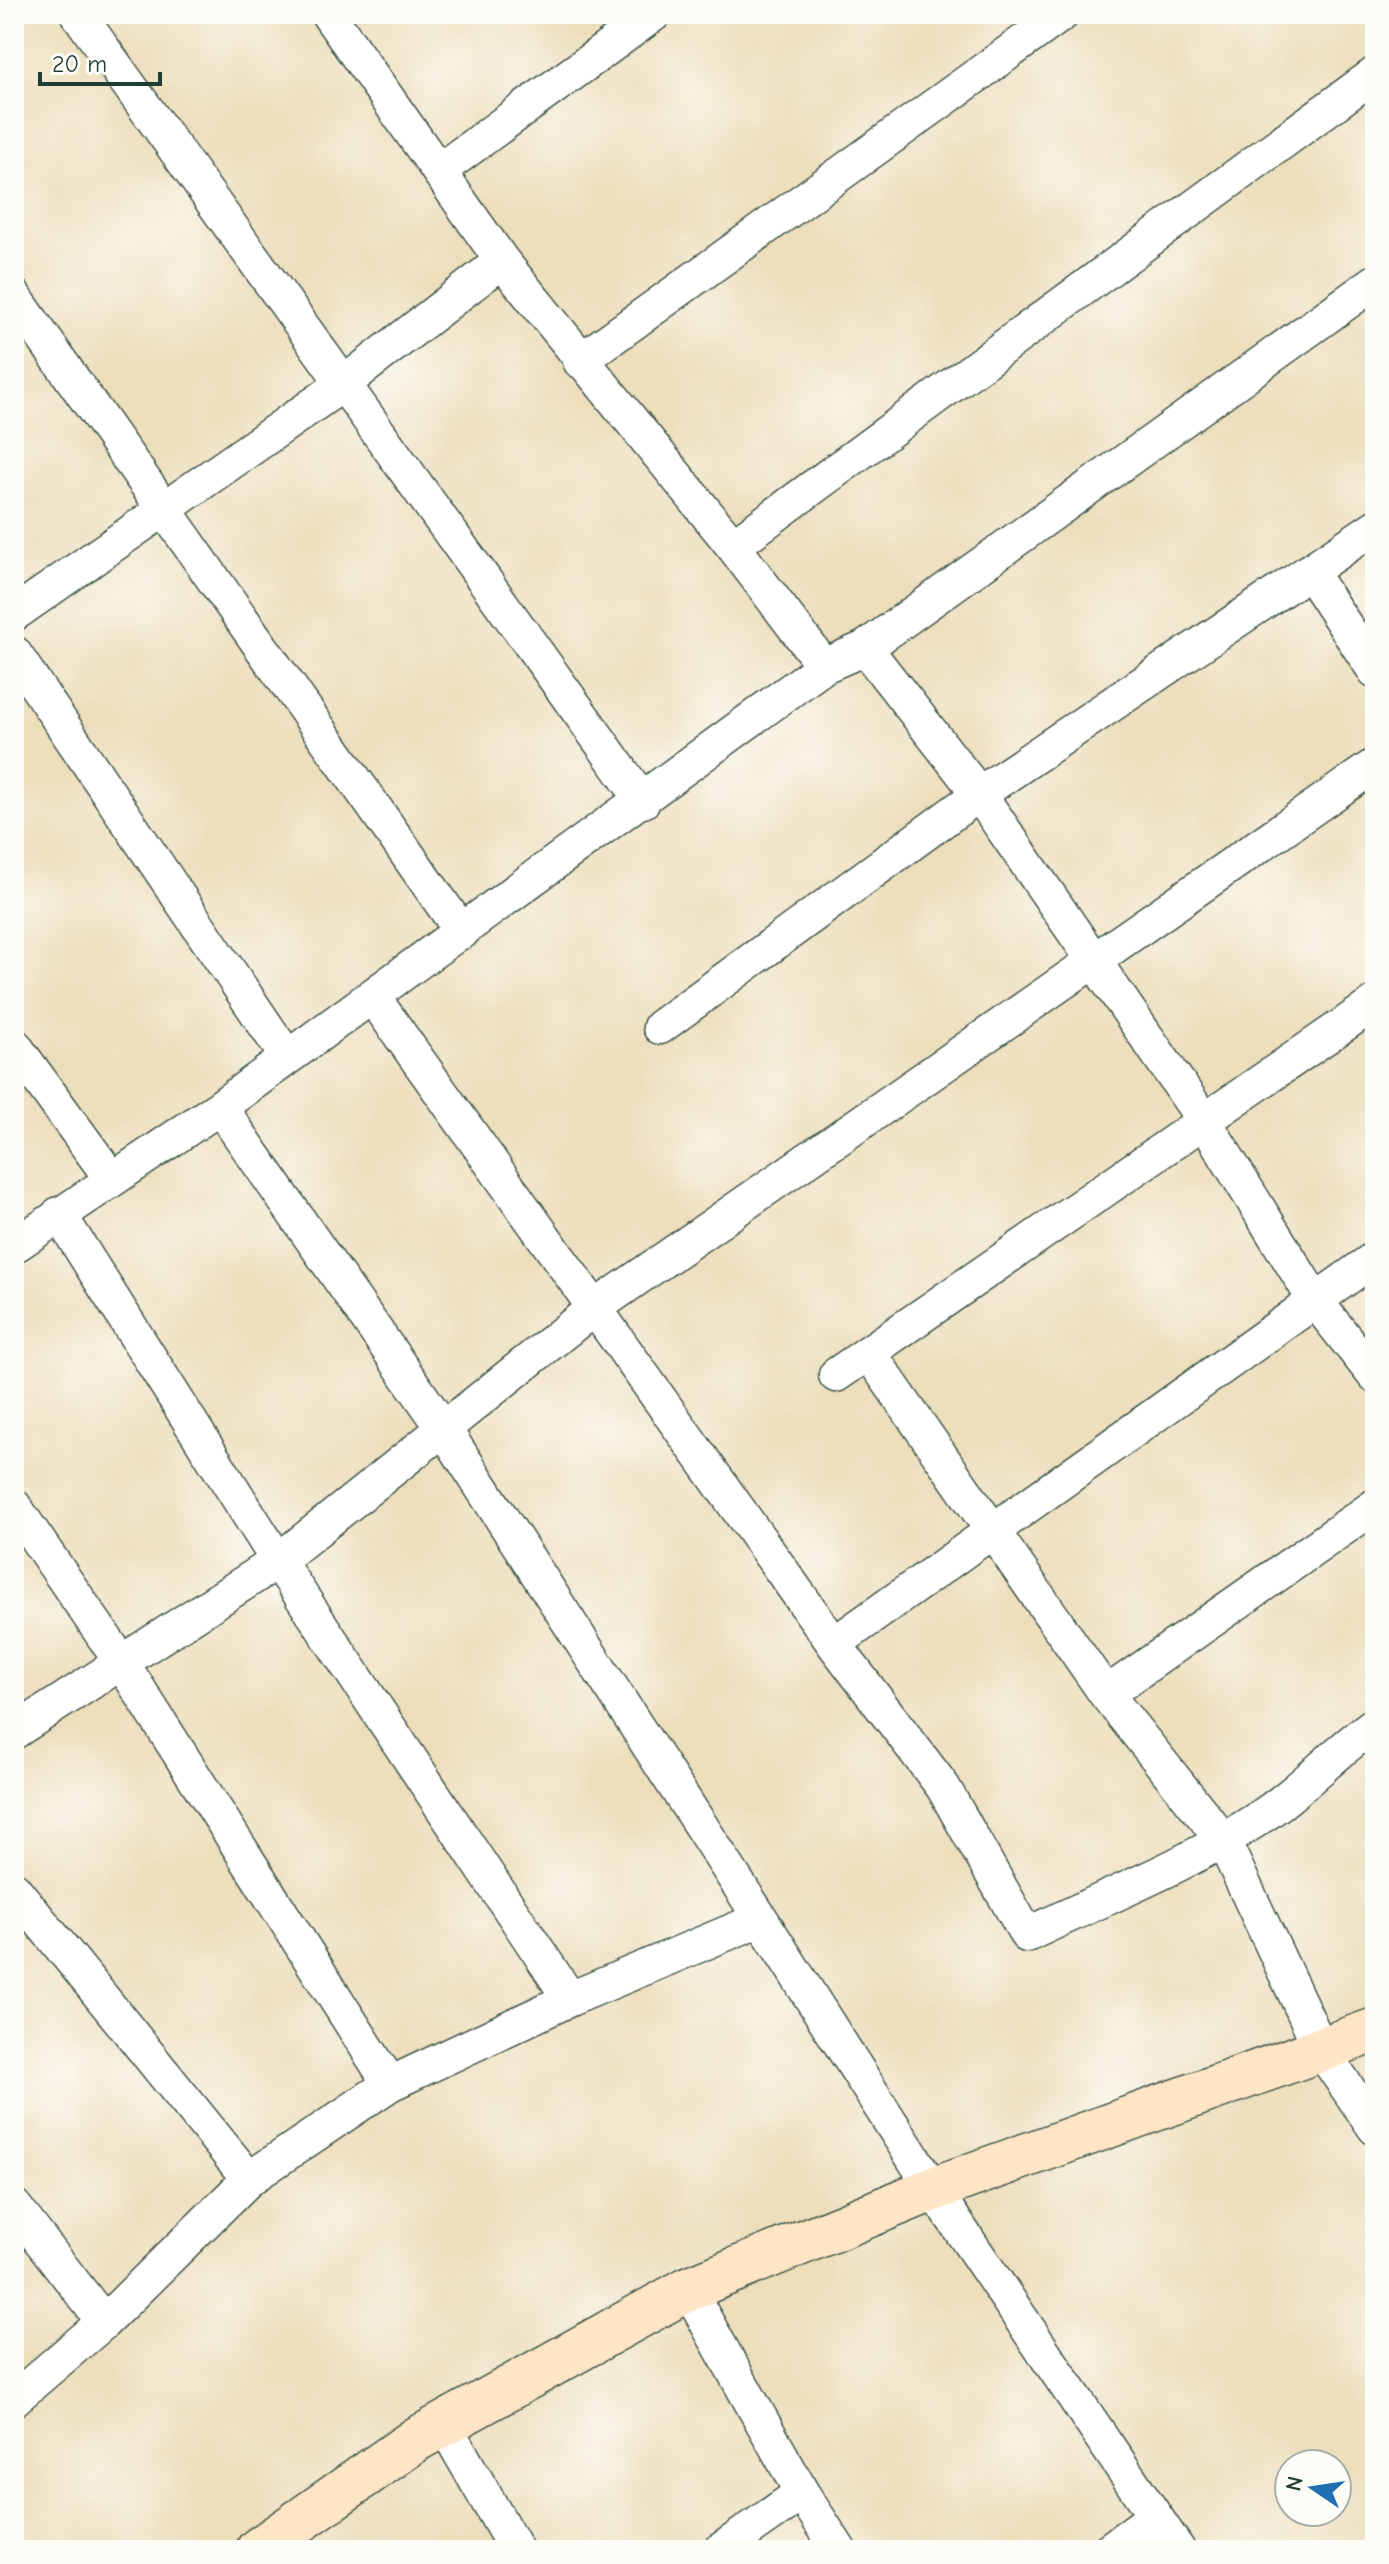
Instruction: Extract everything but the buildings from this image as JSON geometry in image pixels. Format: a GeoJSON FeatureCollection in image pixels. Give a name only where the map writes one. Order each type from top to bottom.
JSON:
{"type":"FeatureCollection","features":[{"type":"Feature","properties":{"kind":"street"},"geometry":{"type":"LineString","coordinates":[[78,14],[643,801]]}},
{"type":"Feature","properties":{"kind":"street"},"geometry":{"type":"LineString","coordinates":[[328,14],[502,261],[733,546],[824,666]]}},
{"type":"Feature","properties":{"kind":"street"},"geometry":{"type":"LineString","coordinates":[[440,170],[654,14]]}},
{"type":"Feature","properties":{"kind":"street"},"geometry":{"type":"LineString","coordinates":[[580,361],[1062,14]]}},
{"type":"Feature","properties":{"kind":"street"},"geometry":{"type":"LineString","coordinates":[[733,546],[1375,74]]}},
{"type":"Feature","properties":{"kind":"street"},"geometry":{"type":"LineString","coordinates":[[14,614],[343,384],[502,261]]}},
{"type":"Feature","properties":{"kind":"street"},"geometry":{"type":"LineString","coordinates":[[14,1246],[220,1107],[824,666],[865,648],[1375,282]]}},
{"type":"Feature","properties":{"kind":"street"},"geometry":{"type":"LineString","coordinates":[[14,296],[462,932]]}},
{"type":"Feature","properties":{"kind":"street"},"geometry":{"type":"LineString","coordinates":[[660,1027],[979,794],[1311,574],[1375,527]]}},
{"type":"Feature","properties":{"kind":"street"},"geometry":{"type":"LineString","coordinates":[[1311,574],[1375,671]]}},
{"type":"Feature","properties":{"kind":"street"},"geometry":{"type":"LineString","coordinates":[[865,648],[979,794],[1203,1119],[1314,1299],[1375,1376]]}},
{"type":"Feature","properties":{"kind":"street"},"geometry":{"type":"LineString","coordinates":[[14,653],[287,1057]]}},
{"type":"Feature","properties":{"kind":"street"},"geometry":{"type":"LineString","coordinates":[[14,1732],[120,1660],[278,1561],[593,1309],[1096,963],[1375,765]]}},
{"type":"Feature","properties":{"kind":"street"},"geometry":{"type":"LineString","coordinates":[[373,997],[834,1644],[943,1787],[1027,1935],[1223,1840],[1260,1818],[1338,1750],[1375,1724]]}},
{"type":"Feature","properties":{"kind":"street"},"geometry":{"type":"LineString","coordinates":[[836,1375],[1375,1003]]}},
{"type":"Feature","properties":{"kind":"street"},"geometry":{"type":"LineString","coordinates":[[14,1045],[111,1178]]}},
{"type":"Feature","properties":{"kind":"street"},"geometry":{"type":"LineString","coordinates":[[220,1107],[444,1429],[933,2189],[1178,2550]]}},
{"type":"Feature","properties":{"kind":"street"},"geometry":{"type":"LineString","coordinates":[[59,1214],[278,1561],[570,1999]]}},
{"type":"Feature","properties":{"kind":"street"},"geometry":{"type":"LineString","coordinates":[[834,1644],[1375,1258]]}},
{"type":"Feature","properties":{"kind":"street"},"geometry":{"type":"LineString","coordinates":[[869,1353],[1106,1694],[1223,1840],[1322,2051],[1375,2128]]}},
{"type":"Feature","properties":{"kind":"street"},"geometry":{"type":"LineString","coordinates":[[14,1506],[120,1660],[390,2084]]}},
{"type":"Feature","properties":{"kind":"street"},"geometry":{"type":"LineString","coordinates":[[1106,1694],[1375,1506]]}},
{"type":"Feature","properties":{"kind":"street"},"geometry":{"type":"LineString","coordinates":[[14,1889],[249,2179]]}},
{"type":"Feature","properties":{"kind":"street"},"geometry":{"type":"LineString","coordinates":[[14,2399],[104,2322],[249,2179],[390,2084],[570,1999],[761,1919]]}},
{"type":"Feature","properties":{"kind":"street"},"geometry":{"type":"LineString","coordinates":[[258,2550],[443,2423],[688,2289],[933,2189],[1375,2030]]}},
{"type":"Feature","properties":{"kind":"street"},"geometry":{"type":"LineString","coordinates":[[14,2206],[104,2322]]}},
{"type":"Feature","properties":{"kind":"street"},"geometry":{"type":"LineString","coordinates":[[688,2289],[802,2493],[839,2550]]}},
{"type":"Feature","properties":{"kind":"street"},"geometry":{"type":"LineString","coordinates":[[443,2423],[516,2550]]}},
{"type":"Feature","properties":{"kind":"street"},"geometry":{"type":"LineString","coordinates":[[721,2550],[802,2493]]}},
{"type":"Feature","properties":{"kind":"street"},"geometry":{"type":"LineString","coordinates":[[1109,2550],[1155,2516]]}}]}
